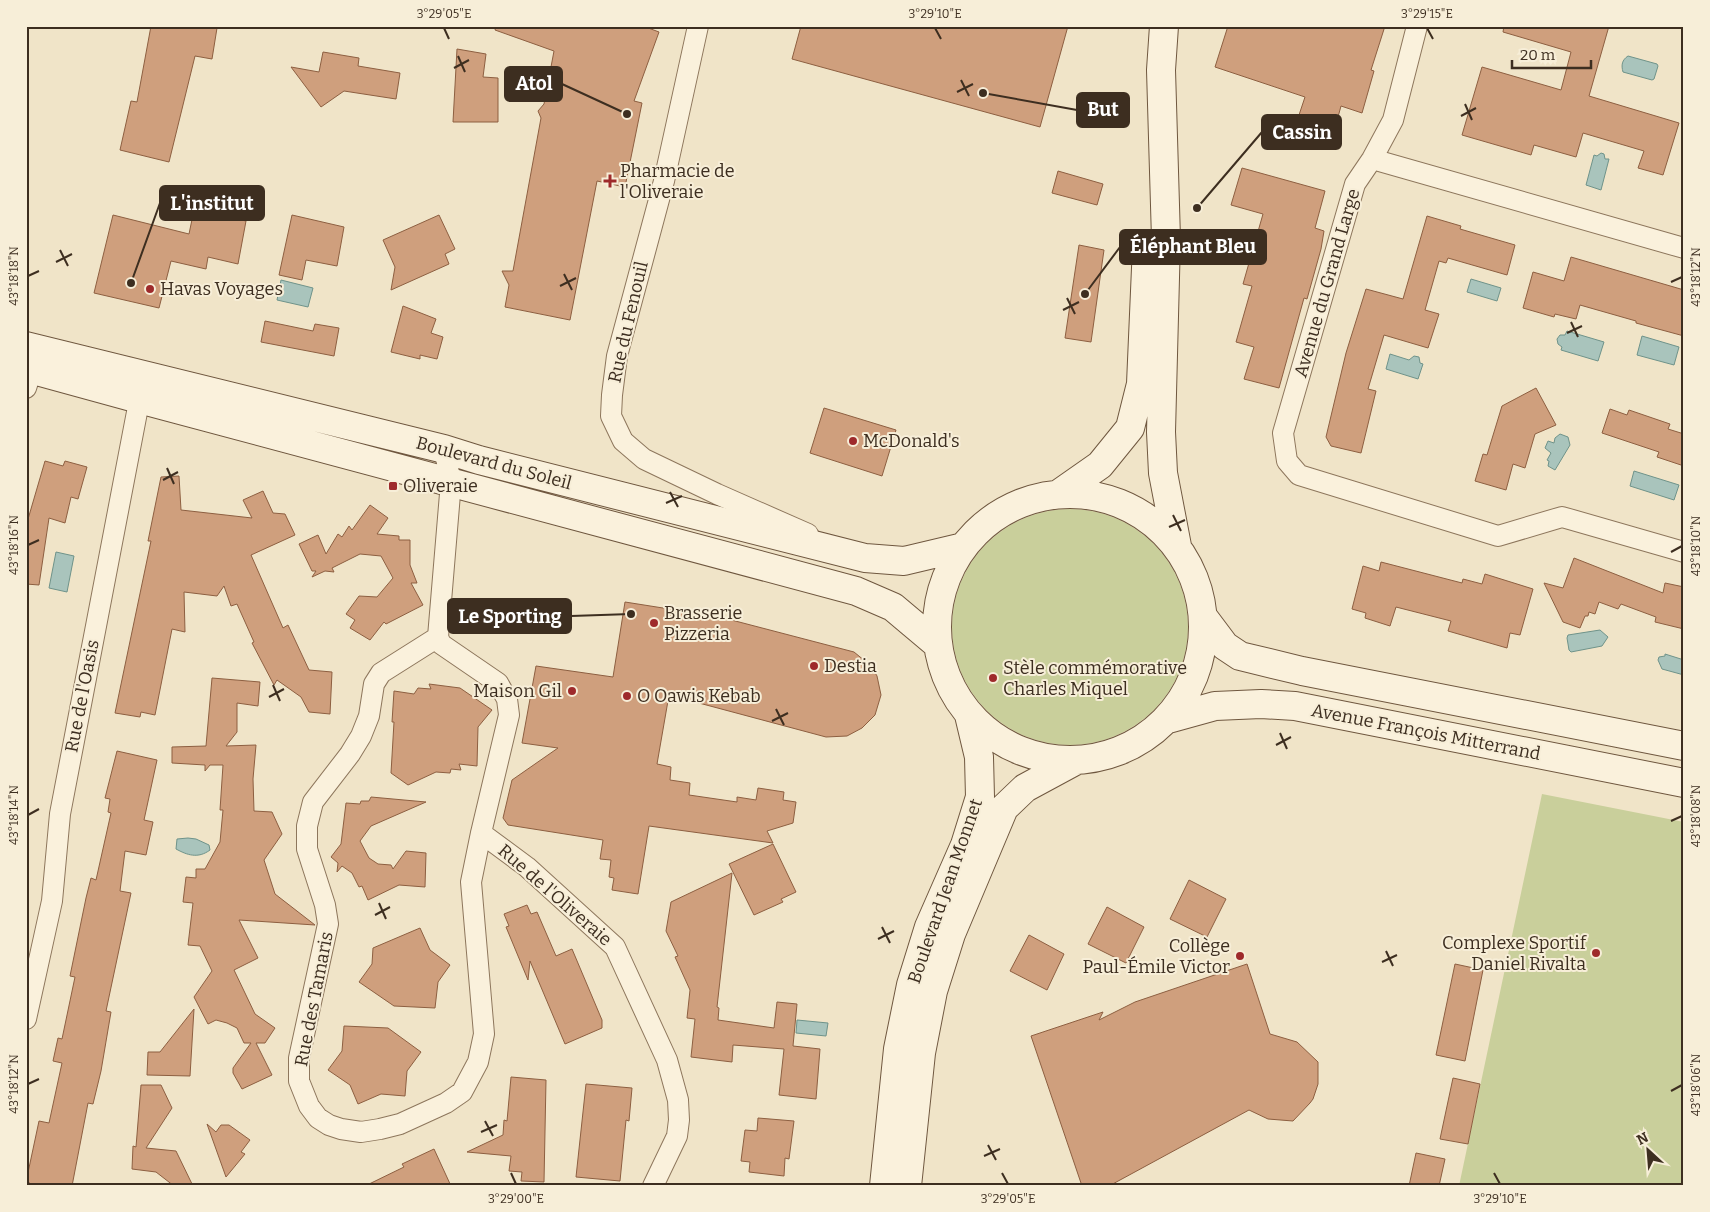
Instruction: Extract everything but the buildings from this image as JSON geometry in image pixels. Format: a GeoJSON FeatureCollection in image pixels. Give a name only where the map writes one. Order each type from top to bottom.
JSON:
{"type":"FeatureCollection","features":[{"type":"Feature","properties":{"kind":"main road"},"geometry":{"type":"LineString","coordinates":[[1060,494],[1100,464],[1130,428],[1142,384],[1148,239],[1143,70],[1146,26]]}},
{"type":"Feature","properties":{"kind":"main road"},"geometry":{"type":"LineString","coordinates":[[1164,26],[1161,70],[1166,239],[1161,432],[1163,473],[1177,546]]}},
{"type":"Feature","properties":{"kind":"main road","name":"Boulevard du Soleil"},"geometry":{"type":"LineString","coordinates":[[28,368],[142,387],[444,449],[488,462],[864,558],[904,560],[963,547]]}},
{"type":"Feature","properties":{"kind":"main road","name":"Boulevard du Soleil"},"geometry":{"type":"LineString","coordinates":[[142,387],[451,482],[856,591],[893,606],[937,644]]}},
{"type":"Feature","properties":{"kind":"main road"},"geometry":{"type":"LineString","coordinates":[[1060,494],[1093,495],[1125,505],[1154,522],[1177,546],[1196,580],[1204,618],[1202,655],[1189,689],[1168,719],[1141,741],[1109,755],[1074,761],[1045,758],[1016,750],[991,735],[969,715],[954,693],[943,669],[937,644],[937,610],[946,577],[963,547],[989,520],[1023,502],[1060,494]]}},
{"type":"Feature","properties":{"kind":"main road","name":"Avenue François Mitterrand"},"geometry":{"type":"LineString","coordinates":[[1204,618],[1225,646],[1240,656],[1302,671],[1684,746]]}},
{"type":"Feature","properties":{"kind":"main road","name":"Avenue François Mitterrand"},"geometry":{"type":"LineString","coordinates":[[1168,719],[1215,706],[1260,704],[1295,706],[1684,783]]}},
{"type":"Feature","properties":{"kind":"main road","name":"Boulevard Jean Monnet"},"geometry":{"type":"LineString","coordinates":[[884,1186],[898,1049],[911,985],[929,927],[965,845],[980,797],[979,757],[969,715]]}},
{"type":"Feature","properties":{"kind":"main road","name":"Boulevard Jean Monnet"},"geometry":{"type":"LineString","coordinates":[[907,1186],[921,1053],[933,991],[951,934],[1004,808],[1025,788],[1074,761]]}},
{"type":"Feature","properties":{"kind":"street","name":"Rue du Fenouil"},"geometry":{"type":"LineString","coordinates":[[698,26],[664,181],[617,356],[611,416],[623,440],[644,459],[717,494],[864,558]]}},
{"type":"Feature","properties":{"kind":"street","name":"Avenue du Grand Large"},"geometry":{"type":"LineString","coordinates":[[1417,26],[1393,120],[1372,159],[1355,184],[1283,433],[1286,460],[1299,475],[1498,536],[1562,517],[1684,552]]}},
{"type":"Feature","properties":{"kind":"street"},"geometry":{"type":"LineString","coordinates":[[1372,159],[1684,248]]}},
{"type":"Feature","properties":{"kind":"street","name":"Rue de l'Oasis"},"geometry":{"type":"LineString","coordinates":[[26,1019],[52,901],[60,814],[142,387]]}},
{"type":"Feature","properties":{"kind":"street"},"geometry":{"type":"LineString","coordinates":[[438,637],[451,482],[444,449]]}},
{"type":"Feature","properties":{"kind":"street","name":"Rue des Tamaris"},"geometry":{"type":"LineString","coordinates":[[438,637],[441,644],[498,683],[507,699],[509,715],[471,882],[484,1034],[478,1062],[462,1092],[446,1103],[400,1124],[380,1129],[361,1132],[341,1129],[329,1125],[318,1118],[309,1106],[299,1081],[299,1058],[328,924],[325,906],[307,850],[306,826],[313,802],[350,754],[361,736],[369,716],[374,684],[381,673],[438,637]]}},
{"type":"Feature","properties":{"kind":"street","name":"Rue de l'Oliveraie"},"geometry":{"type":"LineString","coordinates":[[481,833],[527,868],[615,947],[667,1060],[678,1100],[679,1120],[677,1136],[653,1186]]}},
{"type":"Feature","properties":{"kind":"green space"},"geometry":{"type":"Polygon","coordinates":[[[1070,509],[1104,514],[1126,523],[1145,536],[1161,552],[1174,571],[1183,593],[1188,627],[1183,661],[1174,683],[1161,702],[1145,718],[1126,731],[1104,740],[1070,745],[1036,740],[1014,731],[995,718],[979,702],[966,683],[957,661],[952,627],[957,593],[966,571],[979,552],[995,536],[1014,523],[1036,514],[1070,509]]]}},
{"type":"Feature","properties":{"kind":"green space","name":"Complexe Sportif Daniel Rivalta"},"geometry":{"type":"Polygon","coordinates":[[[1542,794],[1684,822],[1684,1186],[1459,1186],[1542,794]]]}},
{"type":"Feature","properties":{"kind":"water"},"geometry":{"type":"Polygon","coordinates":[[[1628,56],[1657,64],[1654,79],[1623,72],[1622,63],[1628,56]]]}},
{"type":"Feature","properties":{"kind":"water"},"geometry":{"type":"Polygon","coordinates":[[[1601,153],[1604,154],[1605,159],[1609,159],[1601,190],[1586,185],[1594,155],[1597,156],[1601,153]]]}},
{"type":"Feature","properties":{"kind":"water"},"geometry":{"type":"Polygon","coordinates":[[[1471,279],[1501,288],[1497,301],[1467,292],[1471,279]]]}},
{"type":"Feature","properties":{"kind":"water"},"geometry":{"type":"Polygon","coordinates":[[[281,280],[313,288],[308,307],[277,300],[281,280]]]}},
{"type":"Feature","properties":{"kind":"water"},"geometry":{"type":"Polygon","coordinates":[[[1567,331],[1604,342],[1598,361],[1561,350],[1562,347],[1558,344],[1557,339],[1560,335],[1565,335],[1567,331]]]}},
{"type":"Feature","properties":{"kind":"water"},"geometry":{"type":"Polygon","coordinates":[[[1642,336],[1679,347],[1674,365],[1637,355],[1642,336]]]}},
{"type":"Feature","properties":{"kind":"water"},"geometry":{"type":"Polygon","coordinates":[[[1390,354],[1409,360],[1414,356],[1419,357],[1420,363],[1423,364],[1418,379],[1386,369],[1390,354]]]}},
{"type":"Feature","properties":{"kind":"water"},"geometry":{"type":"Polygon","coordinates":[[[1560,434],[1568,437],[1570,445],[1555,470],[1548,466],[1549,461],[1547,460],[1551,453],[1545,448],[1548,441],[1554,443],[1555,438],[1560,434]]]}},
{"type":"Feature","properties":{"kind":"water"},"geometry":{"type":"Polygon","coordinates":[[[1634,471],[1679,485],[1674,500],[1630,486],[1634,471]]]}},
{"type":"Feature","properties":{"kind":"water"},"geometry":{"type":"Polygon","coordinates":[[[56,552],[74,556],[67,592],[49,588],[56,552]]]}},
{"type":"Feature","properties":{"kind":"water"},"geometry":{"type":"Polygon","coordinates":[[[1600,630],[1608,637],[1602,646],[1571,652],[1569,650],[1568,635],[1600,630]]]}},
{"type":"Feature","properties":{"kind":"water"},"geometry":{"type":"Polygon","coordinates":[[[1665,654],[1684,660],[1684,675],[1662,669],[1658,660],[1659,657],[1665,656],[1665,654]]]}},
{"type":"Feature","properties":{"kind":"water"},"geometry":{"type":"Polygon","coordinates":[[[177,839],[196,839],[209,845],[210,850],[206,853],[193,855],[176,849],[177,839]]]}},
{"type":"Feature","properties":{"kind":"water"},"geometry":{"type":"Polygon","coordinates":[[[797,1020],[828,1023],[826,1036],[796,1033],[797,1020]]]}},
{"type":"Feature","properties":{"kind":"place","name":"But"},"geometry":{"type":"Point","coordinates":[983,93]}},
{"type":"Feature","properties":{"kind":"place","name":"Atol"},"geometry":{"type":"Point","coordinates":[627,114]}},
{"type":"Feature","properties":{"kind":"place","name":"Pharmacie de l'Oliveraie"},"geometry":{"type":"Point","coordinates":[610,181]}},
{"type":"Feature","properties":{"kind":"place","name":"Cassin"},"geometry":{"type":"Point","coordinates":[1197,208]}},
{"type":"Feature","properties":{"kind":"place","name":"L'institut"},"geometry":{"type":"Point","coordinates":[131,283]}},
{"type":"Feature","properties":{"kind":"place","name":"Havas Voyages"},"geometry":{"type":"Point","coordinates":[150,289]}},
{"type":"Feature","properties":{"kind":"place","name":"Éléphant Bleu"},"geometry":{"type":"Point","coordinates":[1085,294]}},
{"type":"Feature","properties":{"kind":"place","name":"McDonald's"},"geometry":{"type":"Point","coordinates":[853,441]}},
{"type":"Feature","properties":{"kind":"place","name":"Oliveraie"},"geometry":{"type":"Point","coordinates":[393,486]}},
{"type":"Feature","properties":{"kind":"place","name":"Le Sporting"},"geometry":{"type":"Point","coordinates":[631,614]}},
{"type":"Feature","properties":{"kind":"place","name":"Brasserie Pizzeria"},"geometry":{"type":"Point","coordinates":[654,623]}},
{"type":"Feature","properties":{"kind":"place","name":"Destia"},"geometry":{"type":"Point","coordinates":[814,666]}},
{"type":"Feature","properties":{"kind":"place","name":"Stèle commémorative Charles Miquel"},"geometry":{"type":"Point","coordinates":[993,678]}},
{"type":"Feature","properties":{"kind":"place","name":"Maison Gil"},"geometry":{"type":"Point","coordinates":[572,691]}},
{"type":"Feature","properties":{"kind":"place","name":"O Oawis Kebab"},"geometry":{"type":"Point","coordinates":[627,696]}},
{"type":"Feature","properties":{"kind":"place","name":"Complexe Sportif Daniel Rivalta"},"geometry":{"type":"Point","coordinates":[1596,953]}},
{"type":"Feature","properties":{"kind":"place","name":"Collège Paul-Émile Victor"},"geometry":{"type":"Point","coordinates":[1240,956]}}]}
